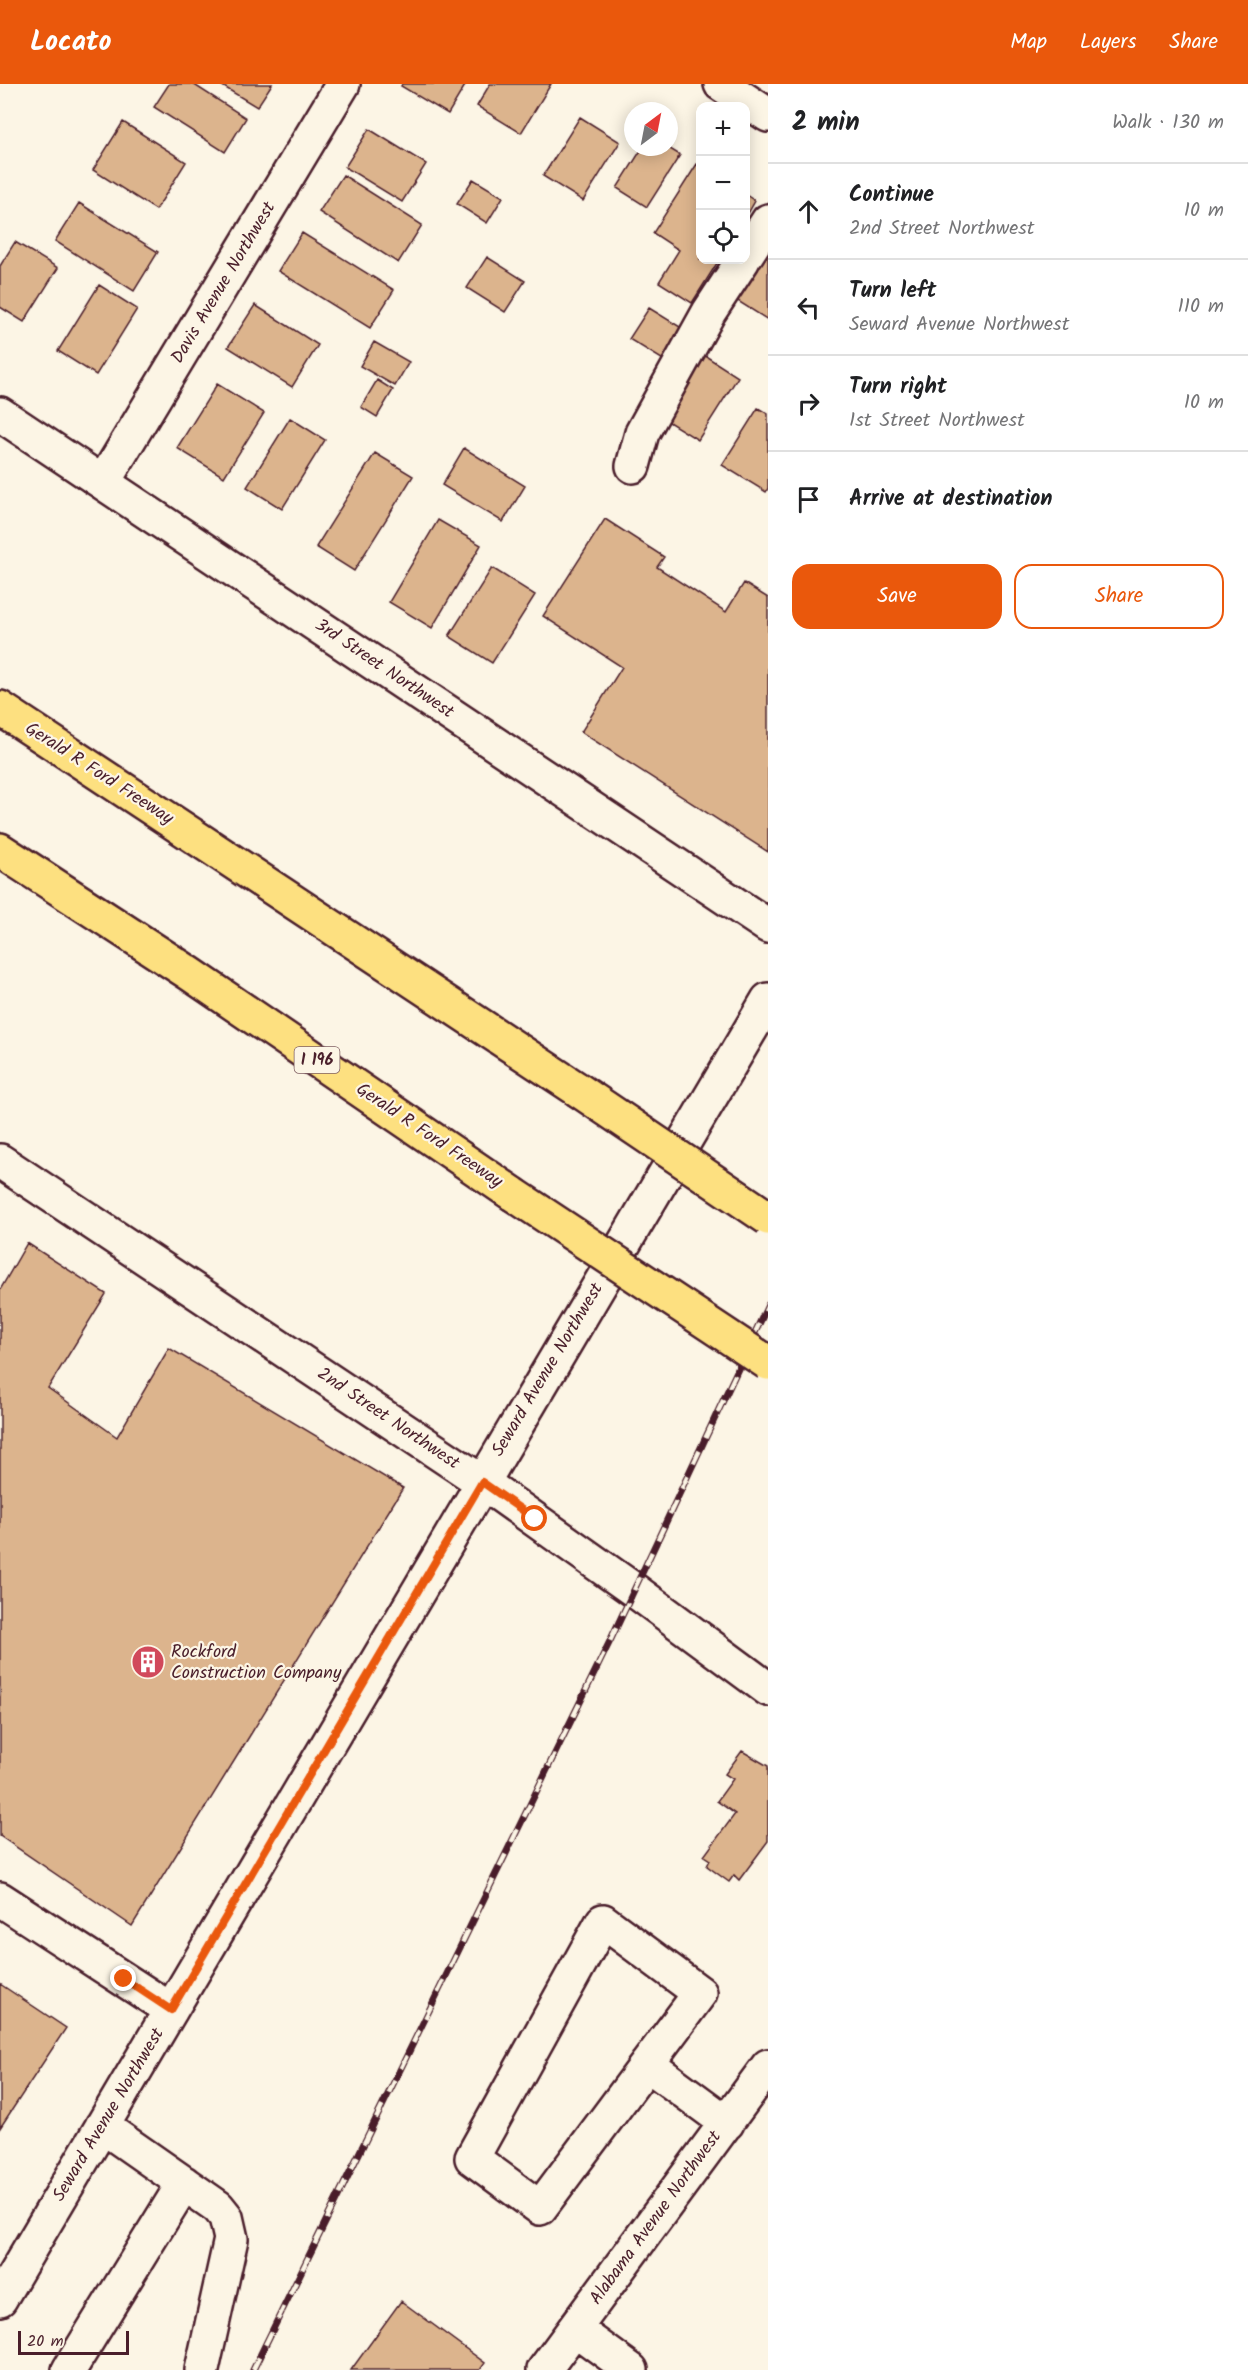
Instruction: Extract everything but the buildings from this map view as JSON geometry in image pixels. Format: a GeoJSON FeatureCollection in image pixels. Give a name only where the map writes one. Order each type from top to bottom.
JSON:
{"type":"FeatureCollection","features":[{"type":"Feature","properties":{"kind":"highway","name":"Gerald R Ford Freeway"},"geometry":{"type":"LineString","coordinates":[[0,708],[577,1089],[768,1218]]}},
{"type":"Feature","properties":{"kind":"highway","name":"Gerald R Ford Freeway"},"geometry":{"type":"LineString","coordinates":[[0,850],[189,973],[513,1194],[768,1364]]}},
{"type":"Feature","properties":{"kind":"street","name":"Davis Avenue Northwest"},"geometry":{"type":"LineString","coordinates":[[104,482],[343,84]]}},
{"type":"Feature","properties":{"kind":"street"},"geometry":{"type":"LineString","coordinates":[[721,84],[768,116]]}},
{"type":"Feature","properties":{"kind":"street"},"geometry":{"type":"LineString","coordinates":[[750,249],[768,221]]}},
{"type":"Feature","properties":{"kind":"street"},"geometry":{"type":"LineString","coordinates":[[633,466],[642,433],[710,312],[740,264]]}},
{"type":"Feature","properties":{"kind":"street","name":"3rd Street Northwest"},"geometry":{"type":"LineString","coordinates":[[0,414],[768,926]]}},
{"type":"Feature","properties":{"kind":"street","name":"Seward Avenue Northwest"},"geometry":{"type":"LineString","coordinates":[[0,2299],[768,1000]]}},
{"type":"Feature","properties":{"kind":"street","name":"2nd Street Northwest"},"geometry":{"type":"LineString","coordinates":[[3,1171],[482,1482],[768,1689]]}},
{"type":"Feature","properties":{"kind":"street"},"geometry":{"type":"LineString","coordinates":[[0,1899],[171,2010]]}},
{"type":"Feature","properties":{"kind":"street"},"geometry":{"type":"LineString","coordinates":[[603,1921],[700,1993],[647,2064],[540,2208],[472,2158],[603,1921]]}},
{"type":"Feature","properties":{"kind":"street"},"geometry":{"type":"LineString","coordinates":[[647,2064],[726,2123]]}},
{"type":"Feature","properties":{"kind":"street","name":"Alabama Avenue Northwest"},"geometry":{"type":"LineString","coordinates":[[544,2370],[768,2066]]}},
{"type":"Feature","properties":{"kind":"street"},"geometry":{"type":"LineString","coordinates":[[102,2126],[218,2207],[226,2217],[231,2239],[202,2370]]}},
{"type":"Feature","properties":{"kind":"street"},"geometry":{"type":"LineString","coordinates":[[69,2370],[184,2183]]}},
{"type":"Feature","properties":{"kind":"street"},"geometry":{"type":"LineString","coordinates":[[575,2329],[631,2370]]}},
{"type":"Feature","properties":{"kind":"railway"},"geometry":{"type":"LineString","coordinates":[[253,2370],[611,1639],[768,1305]]}},
{"type":"Feature","properties":{"kind":"place","name":"Rockford Construction Company"},"geometry":{"type":"Point","coordinates":[148,1662]}},
{"type":"Feature","properties":{"kind":"route"},"geometry":{"type":"LineString","coordinates":[[124,1979],[171,2010],[482,1482],[535,1519]]}}]}
